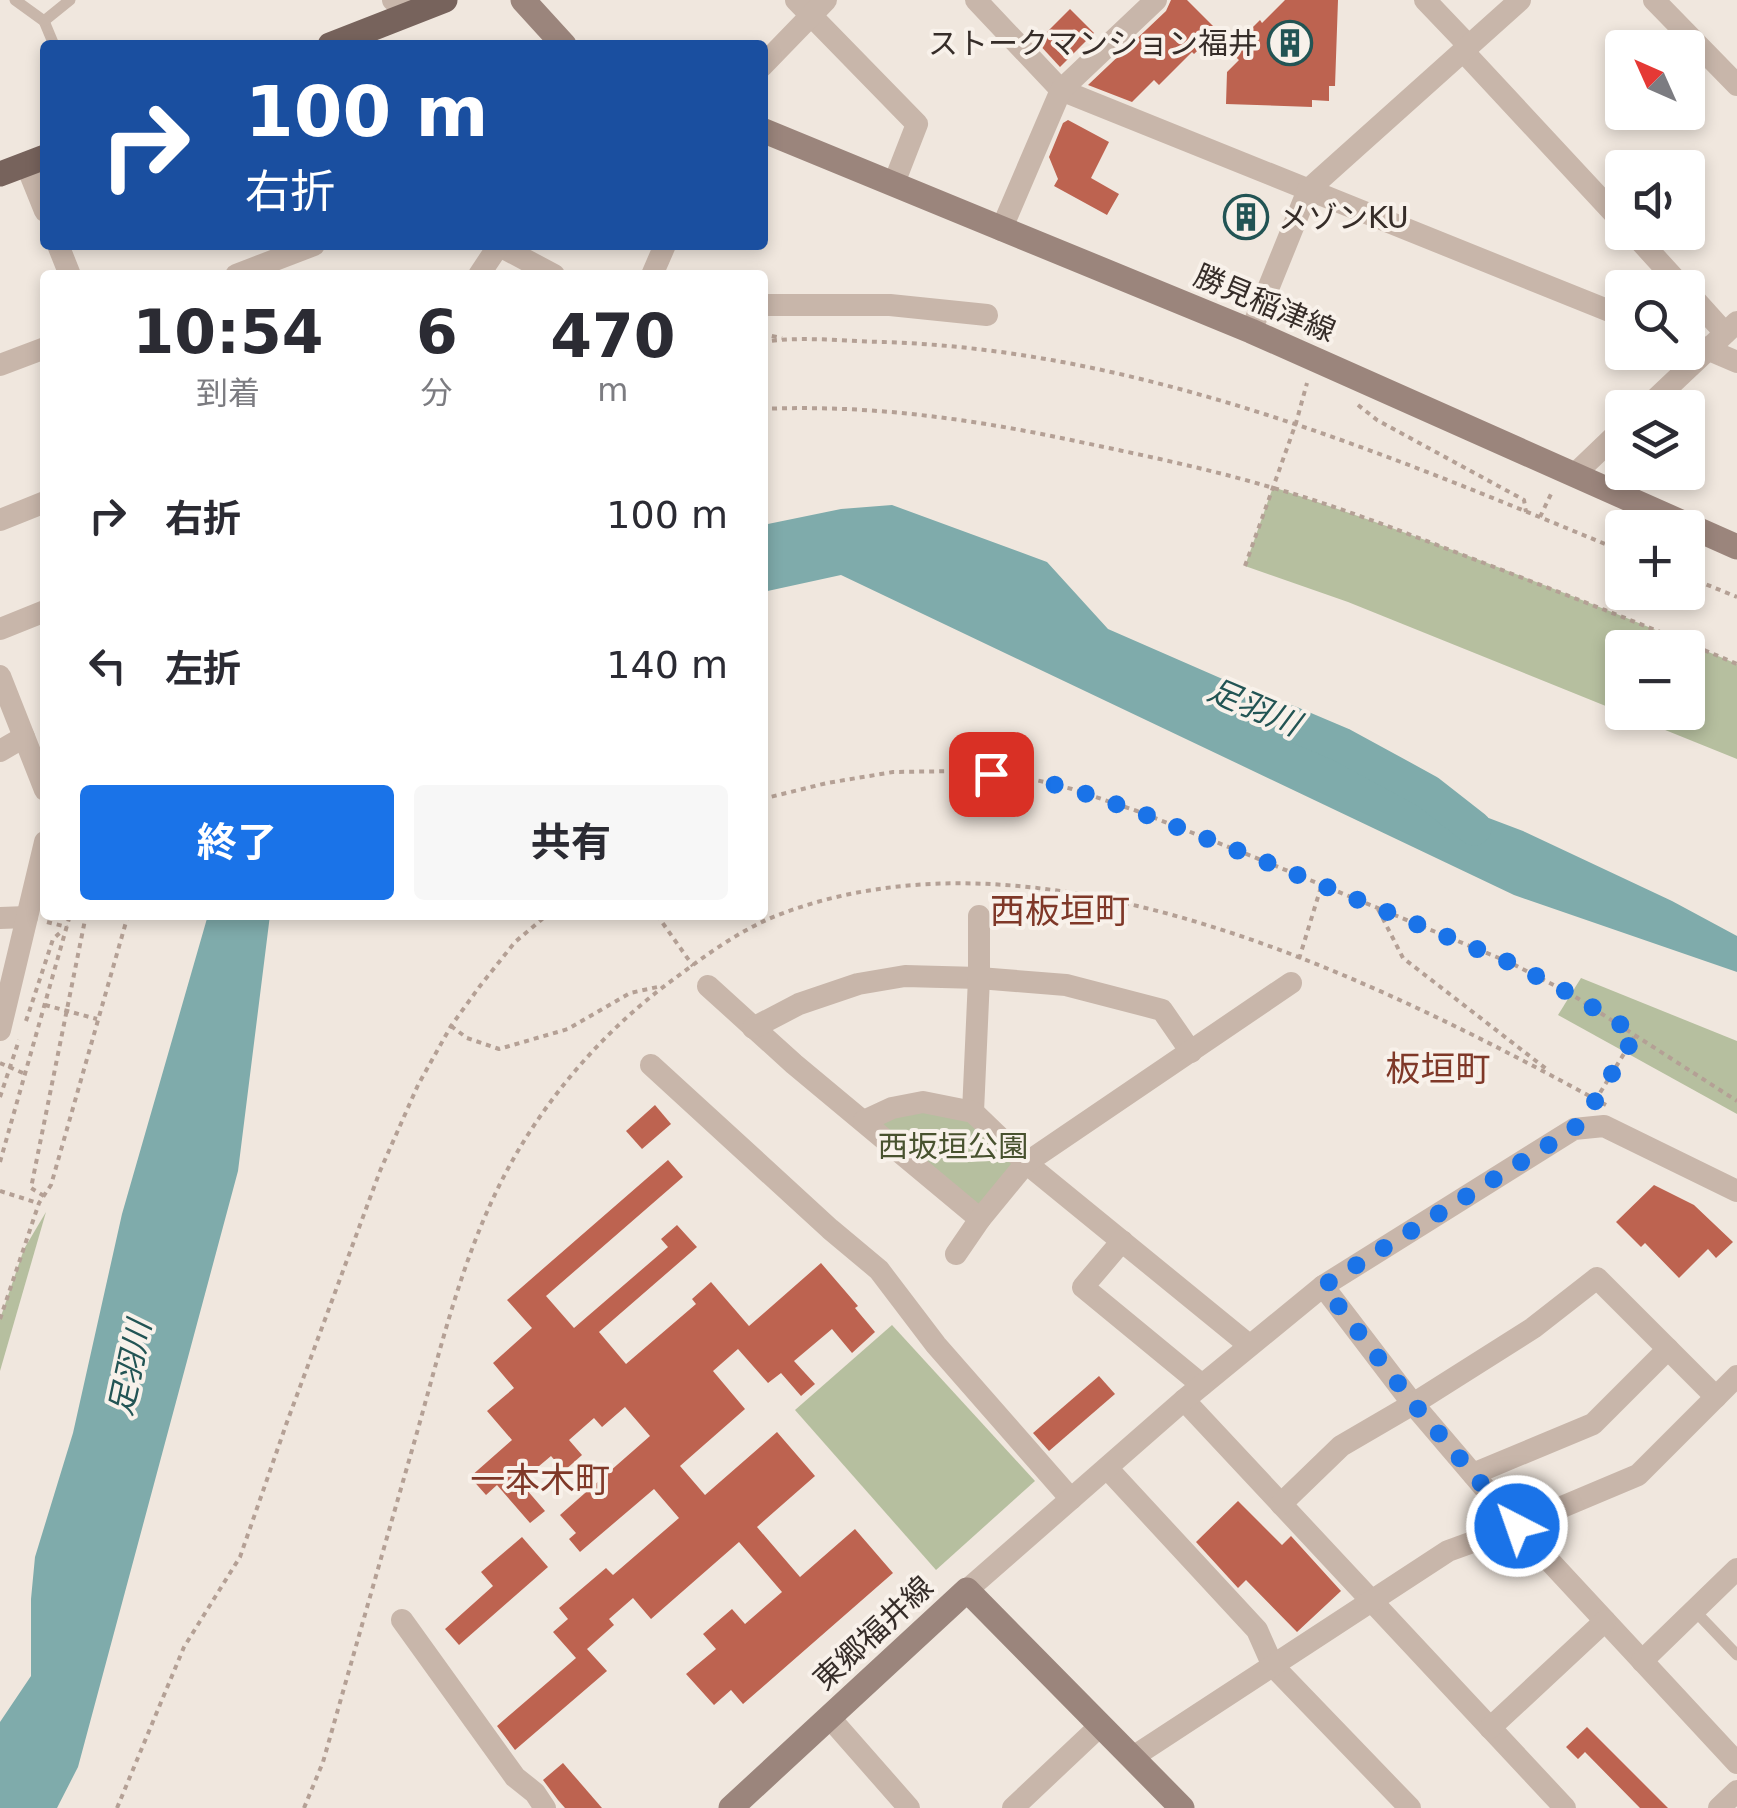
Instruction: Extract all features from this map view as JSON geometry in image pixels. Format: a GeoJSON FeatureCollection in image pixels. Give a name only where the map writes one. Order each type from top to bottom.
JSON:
{"type":"FeatureCollection","features":[{"type":"Feature","properties":{"kind":"main road"},"geometry":{"type":"LineString","coordinates":[[339,40],[402,7],[445,0]]}},
{"type":"Feature","properties":{"kind":"main road"},"geometry":{"type":"LineString","coordinates":[[523,0],[559,40]]}},
{"type":"Feature","properties":{"kind":"main road","name":"勝見稲津線"},"geometry":{"type":"LineString","coordinates":[[768,132],[1251,331],[1565,480],[1737,547]]}},
{"type":"Feature","properties":{"kind":"main road"},"geometry":{"type":"LineString","coordinates":[[0,174],[35,160]]}},
{"type":"Feature","properties":{"kind":"main road","name":"東郷福井線"},"geometry":{"type":"LineString","coordinates":[[731,1808],[968,1590],[1182,1808]]}},
{"type":"Feature","properties":{"kind":"street"},"geometry":{"type":"LineString","coordinates":[[976,0],[1061,90],[1605,309]]}},
{"type":"Feature","properties":{"kind":"street"},"geometry":{"type":"LineString","coordinates":[[1002,230],[1061,90],[1156,0]]}},
{"type":"Feature","properties":{"kind":"street"},"geometry":{"type":"LineString","coordinates":[[1425,0],[1605,203]]}},
{"type":"Feature","properties":{"kind":"street"},"geometry":{"type":"LineString","coordinates":[[1251,331],[1308,190],[1520,0]]}},
{"type":"Feature","properties":{"kind":"street"},"geometry":{"type":"LineString","coordinates":[[1654,0],[1737,86]]}},
{"type":"Feature","properties":{"kind":"street"},"geometry":{"type":"LineString","coordinates":[[768,59],[811,5],[917,124],[894,183]]}},
{"type":"Feature","properties":{"kind":"street"},"geometry":{"type":"LineString","coordinates":[[35,160],[40,186]]}},
{"type":"Feature","properties":{"kind":"street"},"geometry":{"type":"LineString","coordinates":[[249,270],[301,250]]}},
{"type":"Feature","properties":{"kind":"street"},"geometry":{"type":"LineString","coordinates":[[507,250],[545,270]]}},
{"type":"Feature","properties":{"kind":"street"},"geometry":{"type":"LineString","coordinates":[[1648,250],[1667,270]]}},
{"type":"Feature","properties":{"kind":"street"},"geometry":{"type":"LineString","coordinates":[[768,305],[890,305],[987,314]]}},
{"type":"Feature","properties":{"kind":"street"},"geometry":{"type":"LineString","coordinates":[[1705,306],[1731,327],[1705,342]]}},
{"type":"Feature","properties":{"kind":"street"},"geometry":{"type":"LineString","coordinates":[[1705,349],[1737,362]]}},
{"type":"Feature","properties":{"kind":"street"},"geometry":{"type":"LineString","coordinates":[[0,365],[40,350]]}},
{"type":"Feature","properties":{"kind":"street"},"geometry":{"type":"LineString","coordinates":[[1661,390],[1678,370]]}},
{"type":"Feature","properties":{"kind":"street"},"geometry":{"type":"LineString","coordinates":[[1565,480],[1605,444]]}},
{"type":"Feature","properties":{"kind":"street"},"geometry":{"type":"LineString","coordinates":[[0,520],[40,504]]}},
{"type":"Feature","properties":{"kind":"street"},"geometry":{"type":"LineString","coordinates":[[0,629],[40,613]]}},
{"type":"Feature","properties":{"kind":"street"},"geometry":{"type":"LineString","coordinates":[[0,676],[40,777]]}},
{"type":"Feature","properties":{"kind":"street"},"geometry":{"type":"LineString","coordinates":[[0,752],[24,737]]}},
{"type":"Feature","properties":{"kind":"street"},"geometry":{"type":"LineString","coordinates":[[0,1030],[40,863]]}},
{"type":"Feature","properties":{"kind":"street"},"geometry":{"type":"LineString","coordinates":[[973,1112],[979,916]]}},
{"type":"Feature","properties":{"kind":"street"},"geometry":{"type":"LineString","coordinates":[[0,918],[27,917]]}},
{"type":"Feature","properties":{"kind":"street"},"geometry":{"type":"LineString","coordinates":[[753,1028],[800,1004],[858,984],[905,976],[979,978],[1066,985],[1162,1010],[1191,1052]]}},
{"type":"Feature","properties":{"kind":"street"},"geometry":{"type":"LineString","coordinates":[[956,1254],[1026,1163],[1291,983]]}},
{"type":"Feature","properties":{"kind":"street"},"geometry":{"type":"LineString","coordinates":[[708,986],[980,1219]]}},
{"type":"Feature","properties":{"kind":"street"},"geometry":{"type":"LineString","coordinates":[[651,1065],[880,1270],[936,1345],[1071,1499]]}},
{"type":"Feature","properties":{"kind":"street"},"geometry":{"type":"LineString","coordinates":[[864,1121],[892,1108],[924,1102],[973,1112],[1026,1163],[1249,1345]]}},
{"type":"Feature","properties":{"kind":"street"},"geometry":{"type":"LineString","coordinates":[[968,1590],[1193,1392],[1323,1286],[1574,1129],[1604,1126],[1737,1191]]}},
{"type":"Feature","properties":{"kind":"street"},"geometry":{"type":"LineString","coordinates":[[1122,1241],[1082,1287],[1193,1392],[1281,1504],[1565,1808]]}},
{"type":"Feature","properties":{"kind":"street"},"geometry":{"type":"LineString","coordinates":[[1281,1504],[1341,1446],[1533,1328],[1596,1278],[1716,1397]]}},
{"type":"Feature","properties":{"kind":"street"},"geometry":{"type":"LineString","coordinates":[[1323,1286],[1414,1404],[1517,1526],[1737,1763]]}},
{"type":"Feature","properties":{"kind":"street"},"geometry":{"type":"LineString","coordinates":[[1473,1474],[1593,1424],[1668,1349]]}},
{"type":"Feature","properties":{"kind":"street"},"geometry":{"type":"LineString","coordinates":[[1133,1756],[1448,1551],[1638,1475],[1737,1376]]}},
{"type":"Feature","properties":{"kind":"street"},"geometry":{"type":"LineString","coordinates":[[1107,1468],[1257,1630],[1273,1666],[1410,1808]]}},
{"type":"Feature","properties":{"kind":"street"},"geometry":{"type":"LineString","coordinates":[[1642,1660],[1737,1569]]}},
{"type":"Feature","properties":{"kind":"street"},"geometry":{"type":"LineString","coordinates":[[402,1620],[514,1776],[535,1792],[545,1808]]}},
{"type":"Feature","properties":{"kind":"street"},"geometry":{"type":"LineString","coordinates":[[1490,1728],[1605,1621]]}},
{"type":"Feature","properties":{"kind":"street"},"geometry":{"type":"LineString","coordinates":[[829,1718],[908,1808]]}},
{"type":"Feature","properties":{"kind":"street"},"geometry":{"type":"LineString","coordinates":[[1013,1808],[1102,1725]]}},
{"type":"Feature","properties":{"kind":"street"},"geometry":{"type":"LineString","coordinates":[[1719,1808],[1737,1791]]}},
{"type":"Feature","properties":{"kind":"lane"},"geometry":{"type":"LineString","coordinates":[[15,0],[44,21],[52,40]]}},
{"type":"Feature","properties":{"kind":"lane"},"geometry":{"type":"LineString","coordinates":[[44,21],[70,0]]}},
{"type":"Feature","properties":{"kind":"lane"},"geometry":{"type":"LineString","coordinates":[[1694,1610],[1737,1655]]}},
{"type":"Feature","properties":{"kind":"path"},"geometry":{"type":"LineString","coordinates":[[768,335],[786,339]]}},
{"type":"Feature","properties":{"kind":"path"},"geometry":{"type":"LineString","coordinates":[[768,341],[911,343],[970,348],[1050,360],[1149,382],[1296,423],[1605,543]]}},
{"type":"Feature","properties":{"kind":"path"},"geometry":{"type":"LineString","coordinates":[[1246,566],[1306,383]]}},
{"type":"Feature","properties":{"kind":"path"},"geometry":{"type":"LineString","coordinates":[[1358,405],[1377,420],[1524,500],[1526,512]]}},
{"type":"Feature","properties":{"kind":"path"},"geometry":{"type":"LineString","coordinates":[[768,410],[817,407],[911,412],[1177,462],[1368,519],[1737,664]]}},
{"type":"Feature","properties":{"kind":"path"},"geometry":{"type":"LineString","coordinates":[[1540,517],[1565,480]]}},
{"type":"Feature","properties":{"kind":"path"},"geometry":{"type":"LineString","coordinates":[[1705,584],[1737,597]]}},
{"type":"Feature","properties":{"kind":"path"},"geometry":{"type":"LineString","coordinates":[[768,798],[893,772],[962,771],[1020,776],[1072,789],[1136,811],[1511,963],[1571,994],[1737,1101]]}},
{"type":"Feature","properties":{"kind":"path"},"geometry":{"type":"LineString","coordinates":[[1291,983],[1322,886]]}},
{"type":"Feature","properties":{"kind":"path"},"geometry":{"type":"LineString","coordinates":[[1378,909],[1403,958],[1559,1080]]}},
{"type":"Feature","properties":{"kind":"path"},"geometry":{"type":"LineString","coordinates":[[0,1162],[69,920]]}},
{"type":"Feature","properties":{"kind":"path"},"geometry":{"type":"LineString","coordinates":[[44,1196],[31,1188],[85,920]]}},
{"type":"Feature","properties":{"kind":"path"},"geometry":{"type":"LineString","coordinates":[[0,1319],[38,1203],[51,1185],[127,920]]}},
{"type":"Feature","properties":{"kind":"path"},"geometry":{"type":"LineString","coordinates":[[117,1808],[184,1646],[240,1558],[380,1171],[418,1085],[451,1026],[516,942],[541,920]]}},
{"type":"Feature","properties":{"kind":"path"},"geometry":{"type":"LineString","coordinates":[[660,920],[691,964]]}},
{"type":"Feature","properties":{"kind":"path"},"geometry":{"type":"LineString","coordinates":[[0,1097],[53,939],[67,927]]}},
{"type":"Feature","properties":{"kind":"path"},"geometry":{"type":"LineString","coordinates":[[451,1026],[467,1038],[498,1048],[568,1030],[630,993],[664,986]]}},
{"type":"Feature","properties":{"kind":"path"},"geometry":{"type":"LineString","coordinates":[[45,1004],[98,1019]]}},
{"type":"Feature","properties":{"kind":"path"},"geometry":{"type":"LineString","coordinates":[[1596,1100],[1636,1034]]}},
{"type":"Feature","properties":{"kind":"path"},"geometry":{"type":"LineString","coordinates":[[0,1063],[25,1074]]}},
{"type":"Feature","properties":{"kind":"path"},"geometry":{"type":"LineString","coordinates":[[0,1191],[38,1203]]}},
{"type":"Feature","properties":{"kind":"green space"},"geometry":{"type":"Polygon","coordinates":[[[1273,487],[1390,527],[1655,630],[1605,630],[1605,706],[1348,602],[1245,566],[1273,487]]]}},
{"type":"Feature","properties":{"kind":"green space"},"geometry":{"type":"Polygon","coordinates":[[[1705,651],[1737,664],[1737,759],[1665,730],[1705,730],[1705,651]]]}},
{"type":"Feature","properties":{"kind":"green space"},"geometry":{"type":"Polygon","coordinates":[[[1581,978],[1737,1041],[1737,1114],[1558,1015],[1581,978]]]}},
{"type":"Feature","properties":{"kind":"green space","name":"西坂垣公園"},"geometry":{"type":"Polygon","coordinates":[[[902,1109],[970,1116],[1019,1167],[979,1212],[875,1124],[902,1109]]]}},
{"type":"Feature","properties":{"kind":"green space"},"geometry":{"type":"Polygon","coordinates":[[[46,1212],[0,1371],[0,1319],[24,1249],[46,1212]]]}},
{"type":"Feature","properties":{"kind":"green space"},"geometry":{"type":"Polygon","coordinates":[[[892,1325],[1035,1481],[936,1570],[795,1410],[892,1325]]]}},
{"type":"Feature","properties":{"kind":"water"},"geometry":{"type":"Polygon","coordinates":[[[892,505],[1047,562],[1108,629],[1266,698],[1404,786],[1523,831],[1737,936],[1737,972],[1514,895],[841,575],[768,591],[768,524],[841,509],[892,505]]]}},
{"type":"Feature","properties":{"kind":"water"},"geometry":{"type":"Polygon","coordinates":[[[207,920],[269,920],[238,1171],[78,1767],[57,1808],[0,1808],[0,1722],[31,1676],[35,1557],[73,1433],[122,1214],[207,920]]]}},
{"type":"Feature","properties":{"kind":"building"},"geometry":{"type":"Polygon","coordinates":[[[1171,0],[1187,0],[1218,31],[1159,85],[1154,80],[1132,102],[1088,85],[1166,11],[1171,0]]]}},
{"type":"Feature","properties":{"kind":"building","name":"ストークマンション福井"},"geometry":{"type":"Polygon","coordinates":[[[1285,0],[1338,0],[1335,86],[1329,86],[1329,101],[1312,100],[1312,107],[1226,104],[1227,72],[1239,60],[1229,51],[1285,0]]]}},
{"type":"Feature","properties":{"kind":"building"},"geometry":{"type":"Polygon","coordinates":[[[1070,9],[1094,33],[1060,67],[1037,42],[1070,9]]]}},
{"type":"Feature","properties":{"kind":"building"},"geometry":{"type":"Polygon","coordinates":[[[1068,120],[1109,142],[1091,178],[1119,194],[1107,215],[1054,186],[1058,179],[1049,157],[1063,123],[1068,120]]]}},
{"type":"Feature","properties":{"kind":"building","name":"メゾンKU"},"geometry":{"type":"Polygon","coordinates":[[[1238,199],[1264,209],[1253,236],[1227,225],[1238,199]]]}},
{"type":"Feature","properties":{"kind":"building"},"geometry":{"type":"Polygon","coordinates":[[[655,1105],[671,1124],[642,1149],[626,1131],[655,1105]]]}},
{"type":"Feature","properties":{"kind":"building"},"geometry":{"type":"Polygon","coordinates":[[[668,1160],[683,1177],[546,1296],[574,1328],[668,1247],[661,1239],[677,1225],[697,1247],[599,1332],[626,1364],[696,1304],[692,1299],[711,1282],[749,1326],[821,1263],[875,1332],[852,1353],[832,1329],[794,1361],[815,1384],[801,1396],[781,1373],[768,1383],[738,1349],[713,1371],[745,1409],[680,1466],[705,1495],[777,1432],[815,1476],[757,1527],[800,1577],[855,1529],[893,1573],[743,1704],[731,1690],[714,1705],[686,1674],[716,1649],[703,1634],[732,1609],[745,1624],[782,1592],[739,1542],[651,1619],[633,1598],[609,1619],[614,1625],[587,1649],[607,1671],[515,1750],[497,1726],[576,1658],[553,1632],[568,1619],[559,1608],[606,1568],[613,1575],[679,1518],[654,1489],[580,1552],[569,1539],[576,1533],[560,1515],[650,1436],[625,1407],[602,1427],[594,1418],[569,1440],[582,1455],[564,1471],[551,1456],[520,1482],[545,1511],[530,1523],[497,1485],[486,1495],[470,1477],[512,1440],[487,1411],[514,1388],[493,1363],[532,1328],[507,1300],[668,1160]]]}},
{"type":"Feature","properties":{"kind":"building"},"geometry":{"type":"Polygon","coordinates":[[[1654,1185],[1694,1205],[1733,1242],[1716,1258],[1708,1249],[1679,1278],[1645,1243],[1641,1247],[1616,1222],[1654,1185]]]}},
{"type":"Feature","properties":{"kind":"building"},"geometry":{"type":"Polygon","coordinates":[[[1099,1376],[1115,1394],[1049,1451],[1033,1433],[1099,1376]]]}},
{"type":"Feature","properties":{"kind":"building"},"geometry":{"type":"Polygon","coordinates":[[[1238,1501],[1282,1545],[1291,1536],[1341,1591],[1297,1632],[1246,1580],[1238,1588],[1196,1542],[1238,1501]]]}},
{"type":"Feature","properties":{"kind":"building"},"geometry":{"type":"Polygon","coordinates":[[[522,1537],[548,1567],[459,1645],[445,1629],[493,1586],[481,1572],[522,1537]]]}},
{"type":"Feature","properties":{"kind":"building"},"geometry":{"type":"Polygon","coordinates":[[[1587,1727],[1668,1808],[1640,1808],[1585,1752],[1578,1759],[1566,1747],[1587,1727]]]}},
{"type":"Feature","properties":{"kind":"building"},"geometry":{"type":"Polygon","coordinates":[[[563,1763],[602,1808],[565,1808],[558,1800],[543,1780],[563,1763]]]}},
{"type":"Feature","properties":{"kind":"waterway","name":"足羽川"},"geometry":{"type":"LineString","coordinates":[[1290,723],[1342,745],[1428,792],[1474,828]]}},
{"type":"Feature","properties":{"kind":"place","name":"ストークマンション福井"},"geometry":{"type":"Point","coordinates":[1290,43]}},
{"type":"Feature","properties":{"kind":"place","name":"メゾンKU"},"geometry":{"type":"Point","coordinates":[1246,217]}},
{"type":"Feature","properties":{"kind":"district","name":"西板垣町"},"geometry":{"type":"Point","coordinates":[1060,911]}},
{"type":"Feature","properties":{"kind":"district","name":"板垣町"},"geometry":{"type":"Point","coordinates":[1438,1069]}},
{"type":"Feature","properties":{"kind":"district","name":"一本木町"},"geometry":{"type":"Point","coordinates":[540,1480]}},
{"type":"Feature","properties":{"kind":"route"},"geometry":{"type":"LineString","coordinates":[[991,774],[1020,776],[1072,789],[1254,857],[1511,963],[1636,1034],[1574,1129],[1323,1286],[1414,1404],[1517,1526]]}}]}
